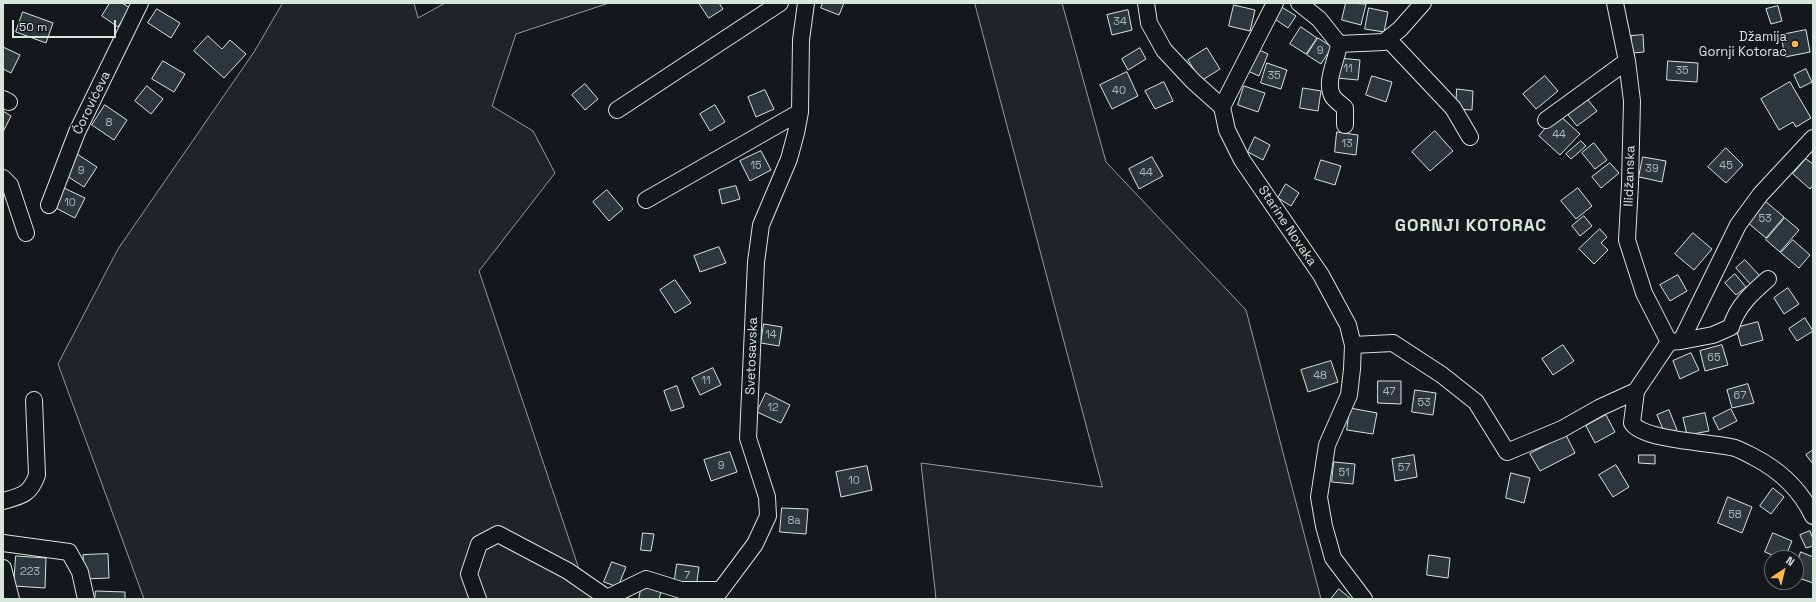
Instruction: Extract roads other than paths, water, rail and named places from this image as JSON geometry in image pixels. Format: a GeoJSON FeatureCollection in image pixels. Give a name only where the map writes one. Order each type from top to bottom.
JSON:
{"type":"FeatureCollection","features":[{"type":"Feature","properties":{"kind":"street","name":"Ćorovićeva"},"geometry":{"type":"LineString","coordinates":[[49,205],[77,132],[140,3]]}},
{"type":"Feature","properties":{"kind":"street"},"geometry":{"type":"LineString","coordinates":[[617,110],[780,3]]}},
{"type":"Feature","properties":{"kind":"street","name":"Svetosavska"},"geometry":{"type":"LineString","coordinates":[[478,599],[469,574],[479,544],[498,534],[568,571],[607,598],[646,579],[681,590],[717,594],[755,544],[768,516],[767,497],[748,438],[756,262],[761,225],[788,159],[800,112],[801,40],[806,3]]}},
{"type":"Feature","properties":{"kind":"street"},"geometry":{"type":"LineString","coordinates":[[1146,3],[1150,23],[1164,50],[1193,81],[1222,107],[1275,3]]}},
{"type":"Feature","properties":{"kind":"street"},"geometry":{"type":"LineString","coordinates":[[1299,3],[1319,19],[1339,44],[1338,54],[1331,74],[1331,86],[1333,97],[1345,108],[1345,125]]}},
{"type":"Feature","properties":{"kind":"street"},"geometry":{"type":"LineString","coordinates":[[1339,44],[1384,42],[1400,29],[1423,3]]}},
{"type":"Feature","properties":{"kind":"street","name":"Ilidžanska"},"geometry":{"type":"LineString","coordinates":[[1615,3],[1632,101],[1627,240],[1644,293],[1675,341]]}},
{"type":"Feature","properties":{"kind":"street"},"geometry":{"type":"LineString","coordinates":[[1388,39],[1453,108],[1470,137]]}},
{"type":"Feature","properties":{"kind":"street"},"geometry":{"type":"LineString","coordinates":[[1546,120],[1626,62]]}},
{"type":"Feature","properties":{"kind":"street","name":"Starine Novaka"},"geometry":{"type":"LineString","coordinates":[[1222,107],[1227,130],[1242,160],[1321,276],[1348,325],[1353,345],[1349,395],[1327,445],[1319,497],[1324,526],[1333,558],[1364,599]]}},
{"type":"Feature","properties":{"kind":"street"},"geometry":{"type":"LineString","coordinates":[[646,200],[800,112]]}},
{"type":"Feature","properties":{"kind":"street"},"geometry":{"type":"LineString","coordinates":[[1813,138],[1760,195],[1738,225],[1675,341],[1636,391],[1632,424],[1635,427],[1673,439],[1710,443],[1736,448],[1766,463],[1794,485],[1805,500],[1813,516]]}},
{"type":"Feature","properties":{"kind":"street"},"geometry":{"type":"LineString","coordinates":[[3,178],[10,185],[26,233]]}},
{"type":"Feature","properties":{"kind":"street"},"geometry":{"type":"LineString","coordinates":[[1675,341],[1713,335],[1731,327],[1734,314],[1746,299],[1768,279]]}},
{"type":"Feature","properties":{"kind":"street"},"geometry":{"type":"LineString","coordinates":[[1353,345],[1393,343],[1442,375],[1476,402],[1507,452],[1562,429],[1626,394],[1636,391]]}},
{"type":"Feature","properties":{"kind":"street"},"geometry":{"type":"LineString","coordinates":[[3,501],[23,495],[33,486],[36,475],[34,400]]}},
{"type":"Feature","properties":{"kind":"street"},"geometry":{"type":"LineString","coordinates":[[3,543],[69,552],[80,572],[86,599]]}},
{"type":"Feature","properties":{"kind":"street"},"geometry":{"type":"LineString","coordinates":[[3,568],[11,599]]}},
{"type":"Feature","properties":{"kind":"place","name":"Džamija Gornji Kotorac"},"geometry":{"type":"Point","coordinates":[1795,44]}},
{"type":"Feature","properties":{"kind":"district","name":"GORNJI KOTORAC"},"geometry":{"type":"Point","coordinates":[1471,226]}}]}
